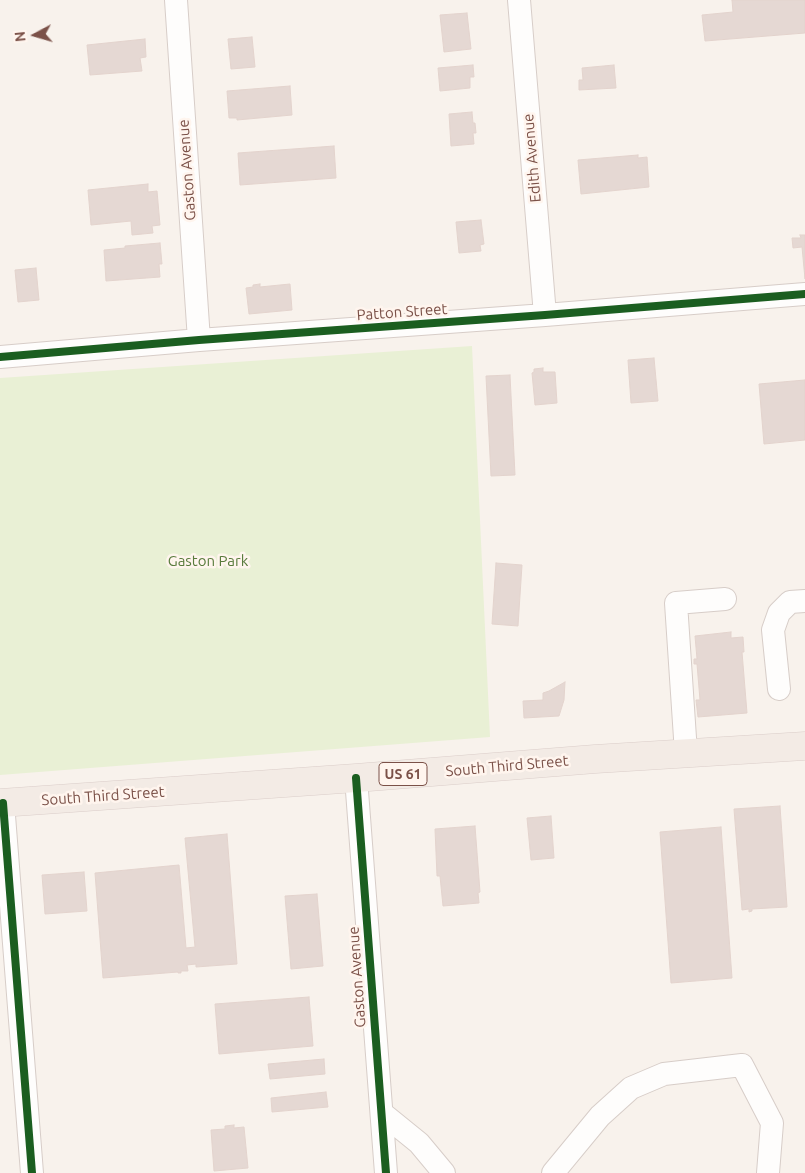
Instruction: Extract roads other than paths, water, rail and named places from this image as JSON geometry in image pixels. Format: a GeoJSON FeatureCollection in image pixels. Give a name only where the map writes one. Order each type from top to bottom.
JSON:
{"type":"FeatureCollection","features":[{"type":"Feature","properties":{"kind":"main road","name":"South Third Street"},"geometry":{"type":"LineString","coordinates":[[1,803],[595,759],[805,746]]}},
{"type":"Feature","properties":{"kind":"street","name":"Gaston Avenue"},"geometry":{"type":"LineString","coordinates":[[176,0],[199,340]]}},
{"type":"Feature","properties":{"kind":"street","name":"Edith Avenue"},"geometry":{"type":"LineString","coordinates":[[519,0],[545,315]]}},
{"type":"Feature","properties":{"kind":"street","name":"Patton Street"},"geometry":{"type":"LineString","coordinates":[[0,357],[805,294]]}},
{"type":"Feature","properties":{"kind":"street"},"geometry":{"type":"LineString","coordinates":[[686,753],[676,603],[725,599]]}},
{"type":"Feature","properties":{"kind":"street"},"geometry":{"type":"LineString","coordinates":[[779,689],[773,630],[779,613],[790,602],[805,601]]}},
{"type":"Feature","properties":{"kind":"street","name":"Gaston Avenue"},"geometry":{"type":"LineString","coordinates":[[356,778],[386,1173]]}},
{"type":"Feature","properties":{"kind":"street"},"geometry":{"type":"LineString","coordinates":[[1,803],[32,1173]]}},
{"type":"Feature","properties":{"kind":"street"},"geometry":{"type":"LineString","coordinates":[[553,1173],[600,1116],[631,1088],[664,1074],[742,1065],[772,1123],[768,1173]]}},
{"type":"Feature","properties":{"kind":"street"},"geometry":{"type":"LineString","coordinates":[[382,1113],[419,1143],[444,1173]]}},
{"type":"Feature","properties":{"kind":"park label","name":"Gaston Park"},"geometry":{"type":"Point","coordinates":[208,561]}}]}
